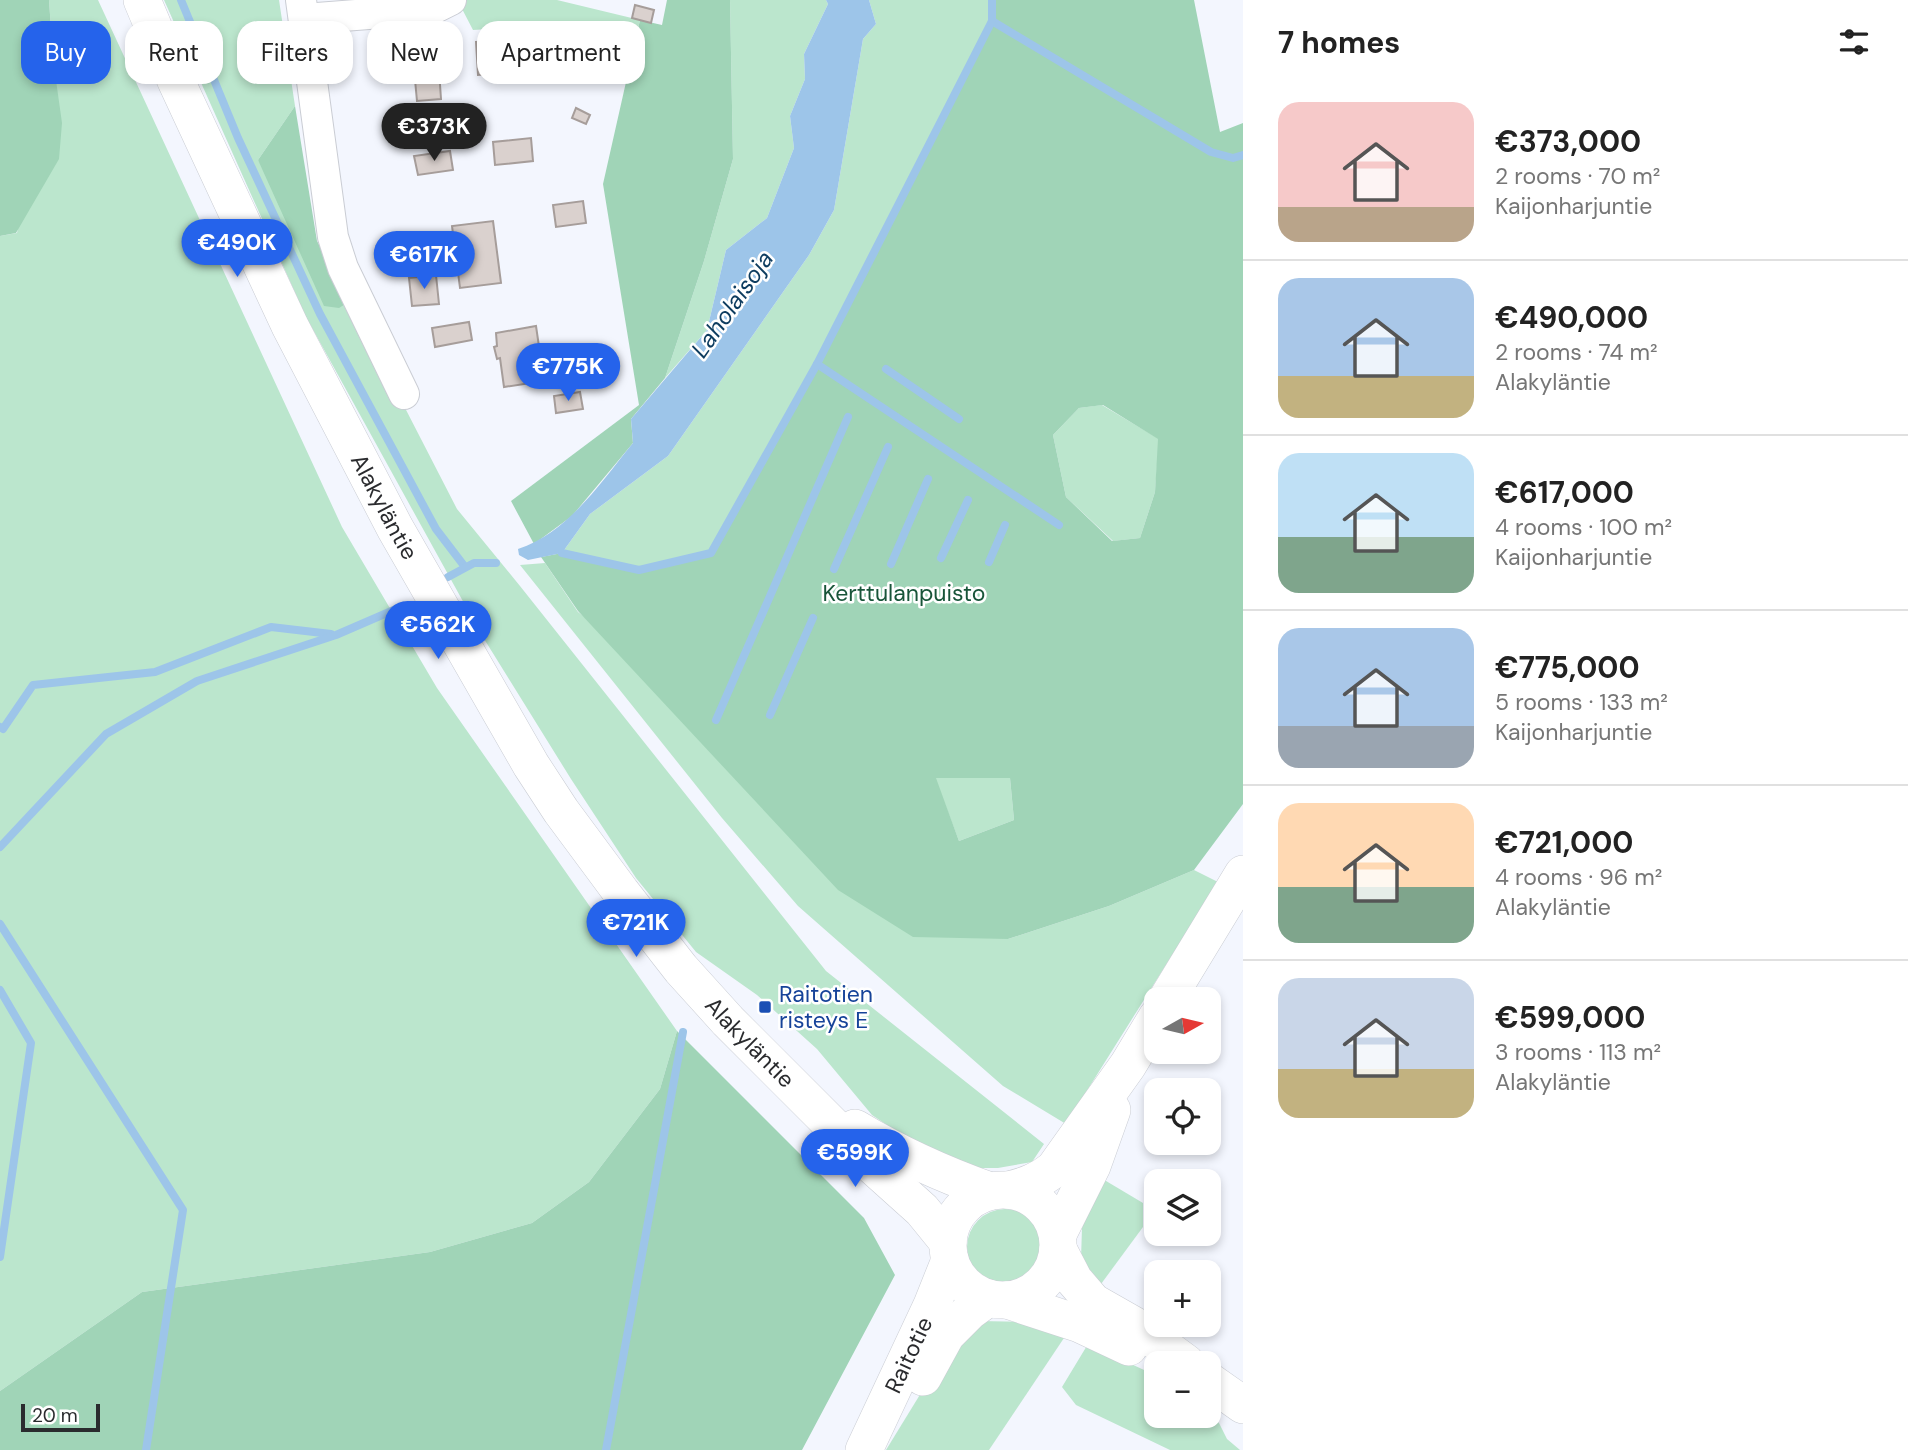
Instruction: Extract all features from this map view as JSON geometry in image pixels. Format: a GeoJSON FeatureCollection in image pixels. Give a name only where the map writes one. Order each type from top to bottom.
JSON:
{"type":"FeatureCollection","features":[{"type":"Feature","properties":{"kind":"main road","name":"Alakyläntie"},"geometry":{"type":"LineString","coordinates":[[142,0],[176,81],[290,326],[395,528],[531,765],[621,892],[681,969],[728,1021],[873,1166],[922,1210],[949,1251]]}},
{"type":"Feature","properties":{"kind":"main road"},"geometry":{"type":"LineString","coordinates":[[1174,987],[1243,874]]}},
{"type":"Feature","properties":{"kind":"main road"},"geometry":{"type":"LineString","coordinates":[[1144,1039],[1054,1169],[1042,1179],[1024,1186],[974,1198],[961,1210],[952,1225],[949,1251],[958,1277],[971,1290],[1080,1324],[1144,1354]]}},
{"type":"Feature","properties":{"kind":"main road"},"geometry":{"type":"LineString","coordinates":[[997,1299],[1026,1296],[1042,1284],[1054,1268],[1058,1242],[1092,1167],[1128,1065]]}},
{"type":"Feature","properties":{"kind":"main road","name":"Alakyläntie"},"geometry":{"type":"LineString","coordinates":[[806,1098],[895,1152],[947,1176],[999,1191]]}},
{"type":"Feature","properties":{"kind":"main road"},"geometry":{"type":"LineString","coordinates":[[999,1191],[1025,1194],[1040,1204],[1051,1218],[1074,1280],[1093,1302],[1137,1327],[1170,1351]]}},
{"type":"Feature","properties":{"kind":"main road","name":"Raitotie"},"geometry":{"type":"LineString","coordinates":[[864,1450],[932,1305],[949,1251]]}},
{"type":"Feature","properties":{"kind":"main road","name":"Raitotie"},"geometry":{"type":"LineString","coordinates":[[873,1450],[922,1379],[946,1335],[970,1311],[997,1299]]}},
{"type":"Feature","properties":{"kind":"street"},"geometry":{"type":"LineString","coordinates":[[404,394],[343,268],[333,237],[302,9],[433,9],[451,0]]}},
{"type":"Feature","properties":{"kind":"green space"},"geometry":{"type":"Polygon","coordinates":[[[0,0],[49,0],[50,21],[21,21],[21,84],[57,84],[62,123],[59,159],[16,233],[0,236],[0,0]]]}},
{"type":"Feature","properties":{"kind":"green space"},"geometry":{"type":"Polygon","coordinates":[[[49,0],[98,0],[108,21],[50,21],[49,0]]]}},
{"type":"Feature","properties":{"kind":"green space"},"geometry":{"type":"Polygon","coordinates":[[[164,0],[279,0],[282,21],[237,21],[237,84],[292,84],[295,106],[258,160],[350,301],[457,509],[826,971],[1044,1144],[1032,1162],[998,1168],[951,1168],[872,1115],[817,1049],[757,995],[696,952],[636,878],[481,634],[306,317],[202,84],[223,84],[223,21],[173,21],[164,0]]]}},
{"type":"Feature","properties":{"kind":"green space"},"geometry":{"type":"Polygon","coordinates":[[[463,0],[557,0],[640,20],[477,21],[477,30],[473,30],[460,5],[463,0]]]}},
{"type":"Feature","properties":{"kind":"green space"},"geometry":{"type":"Polygon","coordinates":[[[667,0],[730,0],[733,159],[704,261],[665,378],[631,419],[633,443],[572,516],[534,544],[511,501],[639,405],[603,184],[626,84],[645,84],[645,21],[662,25],[667,0]]]}},
{"type":"Feature","properties":{"kind":"green space"},"geometry":{"type":"Polygon","coordinates":[[[730,0],[826,0],[828,4],[804,54],[805,79],[790,116],[794,148],[767,218],[726,250],[707,330],[665,378],[704,261],[733,159],[730,0]]]}},
{"type":"Feature","properties":{"kind":"green space"},"geometry":{"type":"Polygon","coordinates":[[[869,0],[992,0],[992,21],[817,364],[711,553],[639,570],[562,553],[590,514],[668,456],[809,255],[834,210],[863,39],[876,24],[869,0]]]}},
{"type":"Feature","properties":{"kind":"green space","name":"Kerttulanpuisto"},"geometry":{"type":"Polygon","coordinates":[[[992,0],[1194,0],[1220,132],[1243,123],[1243,804],[1194,870],[1109,906],[1008,939],[913,937],[838,890],[578,611],[541,557],[562,553],[639,570],[711,552],[817,364],[992,22],[992,0]],[[1103,405],[1079,408],[1053,435],[1066,497],[1112,541],[1140,538],[1155,492],[1158,439],[1103,405]],[[936,778],[959,841],[1014,820],[1010,778],[936,778]]]}},
{"type":"Feature","properties":{"kind":"green space"},"geometry":{"type":"Polygon","coordinates":[[[111,28],[125,58],[125,84],[137,84],[342,527],[437,688],[677,1031],[660,1089],[589,1182],[532,1223],[430,1252],[142,1292],[0,1391],[0,236],[17,233],[48,84],[111,84],[111,28]]]}},
{"type":"Feature","properties":{"kind":"green space"},"geometry":{"type":"Polygon","coordinates":[[[295,106],[317,241],[350,301],[339,308],[324,306],[258,160],[295,106]]]}},
{"type":"Feature","properties":{"kind":"green space"},"geometry":{"type":"Polygon","coordinates":[[[1102,405],[1159,439],[1155,492],[1140,538],[1113,541],[1066,497],[1053,435],[1079,408],[1102,405]]]}},
{"type":"Feature","properties":{"kind":"green space"},"geometry":{"type":"Polygon","coordinates":[[[545,563],[578,612],[1008,939],[1109,906],[1194,870],[1218,882],[1152,987],[1144,987],[1144,1000],[1066,1124],[1003,1086],[798,906],[722,818],[520,565],[545,563]]]}},
{"type":"Feature","properties":{"kind":"green space"},"geometry":{"type":"Polygon","coordinates":[[[935,778],[1010,778],[1014,820],[959,841],[935,778]]]}},
{"type":"Feature","properties":{"kind":"green space"},"geometry":{"type":"Polygon","coordinates":[[[677,1031],[864,1218],[895,1275],[802,1450],[0,1450],[0,1391],[142,1292],[430,1252],[532,1223],[589,1182],[660,1089],[677,1031]]]}},
{"type":"Feature","properties":{"kind":"green space"},"geometry":{"type":"Polygon","coordinates":[[[1101,1178],[1143,1203],[1143,1227],[1101,1284],[1081,1259],[1082,1228],[1101,1178]]]}},
{"type":"Feature","properties":{"kind":"green space"},"geometry":{"type":"Polygon","coordinates":[[[1005,1209],[1019,1212],[1032,1220],[1040,1233],[1043,1247],[1040,1261],[1032,1274],[1019,1282],[1005,1285],[991,1282],[978,1274],[970,1261],[967,1247],[970,1233],[978,1220],[991,1212],[1005,1209]]]}},
{"type":"Feature","properties":{"kind":"green space"},"geometry":{"type":"Polygon","coordinates":[[[979,1321],[1027,1322],[1066,1335],[989,1450],[886,1450],[940,1362],[979,1321]]]}},
{"type":"Feature","properties":{"kind":"green space"},"geometry":{"type":"Polygon","coordinates":[[[1088,1344],[1144,1370],[1144,1428],[1221,1427],[1227,1439],[1240,1450],[1170,1450],[1076,1405],[1062,1387],[1088,1344]]]}},
{"type":"Feature","properties":{"kind":"water","name":"Laholaisoja"},"geometry":{"type":"Polygon","coordinates":[[[826,0],[869,0],[876,24],[863,39],[834,210],[809,255],[668,456],[590,514],[562,553],[528,560],[519,555],[518,549],[553,531],[568,519],[596,490],[633,443],[631,419],[707,330],[726,250],[767,218],[794,148],[790,116],[805,79],[804,54],[828,4],[826,0]]]}},
{"type":"Feature","properties":{"kind":"building"},"geometry":{"type":"Polygon","coordinates":[[[635,5],[654,10],[651,23],[632,18],[635,5]]]}},
{"type":"Feature","properties":{"kind":"building"},"geometry":{"type":"Polygon","coordinates":[[[415,84],[440,84],[441,99],[417,101],[415,84]]]}},
{"type":"Feature","properties":{"kind":"building"},"geometry":{"type":"Polygon","coordinates":[[[576,108],[590,115],[586,124],[572,118],[576,108]]]}},
{"type":"Feature","properties":{"kind":"building"},"geometry":{"type":"Polygon","coordinates":[[[531,138],[533,161],[495,165],[493,142],[531,138]]]}},
{"type":"Feature","properties":{"kind":"building"},"geometry":{"type":"Polygon","coordinates":[[[450,151],[453,170],[418,175],[414,156],[450,151]]]}},
{"type":"Feature","properties":{"kind":"building"},"geometry":{"type":"Polygon","coordinates":[[[583,201],[586,223],[556,227],[553,205],[583,201]]]}},
{"type":"Feature","properties":{"kind":"building"},"geometry":{"type":"Polygon","coordinates":[[[493,221],[501,283],[460,288],[452,226],[493,221]]]}},
{"type":"Feature","properties":{"kind":"building"},"geometry":{"type":"Polygon","coordinates":[[[436,275],[439,304],[412,306],[409,278],[436,275]]]}},
{"type":"Feature","properties":{"kind":"building"},"geometry":{"type":"Polygon","coordinates":[[[469,322],[472,340],[435,347],[432,328],[469,322]]]}},
{"type":"Feature","properties":{"kind":"building"},"geometry":{"type":"Polygon","coordinates":[[[536,326],[544,381],[504,387],[500,358],[497,359],[494,347],[497,346],[496,333],[536,326]]]}},
{"type":"Feature","properties":{"kind":"building"},"geometry":{"type":"Polygon","coordinates":[[[580,392],[583,409],[556,413],[554,396],[580,392]]]}},
{"type":"Feature","properties":{"kind":"waterway"},"geometry":{"type":"LineString","coordinates":[[181,0],[238,138],[320,314],[436,529],[465,567]]}},
{"type":"Feature","properties":{"kind":"waterway"},"geometry":{"type":"LineString","coordinates":[[562,553],[639,570],[711,553],[817,364],[992,21],[992,0]]}},
{"type":"Feature","properties":{"kind":"waterway"},"geometry":{"type":"LineString","coordinates":[[992,21],[1211,152],[1233,158],[1243,155]]}},
{"type":"Feature","properties":{"kind":"waterway"},"geometry":{"type":"LineString","coordinates":[[817,364],[1059,525]]}},
{"type":"Feature","properties":{"kind":"waterway"},"geometry":{"type":"LineString","coordinates":[[886,369],[959,419]]}},
{"type":"Feature","properties":{"kind":"waterway"},"geometry":{"type":"LineString","coordinates":[[716,720],[848,417]]}},
{"type":"Feature","properties":{"kind":"waterway"},"geometry":{"type":"LineString","coordinates":[[834,569],[888,447]]}},
{"type":"Feature","properties":{"kind":"waterway"},"geometry":{"type":"LineString","coordinates":[[891,564],[928,479]]}},
{"type":"Feature","properties":{"kind":"waterway"},"geometry":{"type":"LineString","coordinates":[[941,558],[968,500]]}},
{"type":"Feature","properties":{"kind":"waterway"},"geometry":{"type":"LineString","coordinates":[[989,562],[1005,525]]}},
{"type":"Feature","properties":{"kind":"waterway"},"geometry":{"type":"LineString","coordinates":[[448,577],[474,563],[496,563]]}},
{"type":"Feature","properties":{"kind":"waterway"},"geometry":{"type":"LineString","coordinates":[[0,847],[106,734],[197,681],[336,635],[403,606]]}},
{"type":"Feature","properties":{"kind":"waterway"},"geometry":{"type":"LineString","coordinates":[[770,715],[813,618]]}},
{"type":"Feature","properties":{"kind":"waterway"},"geometry":{"type":"LineString","coordinates":[[0,727],[3,729],[33,685],[155,672],[271,627],[331,634]]}},
{"type":"Feature","properties":{"kind":"waterway"},"geometry":{"type":"LineString","coordinates":[[0,924],[183,1210],[146,1450]]}},
{"type":"Feature","properties":{"kind":"waterway"},"geometry":{"type":"LineString","coordinates":[[0,990],[31,1043],[0,1257]]}},
{"type":"Feature","properties":{"kind":"waterway"},"geometry":{"type":"LineString","coordinates":[[606,1450],[683,1032]]}},
{"type":"Feature","properties":{"kind":"place","name":"Raitotien risteys E"},"geometry":{"type":"Point","coordinates":[765,1007]}}]}
